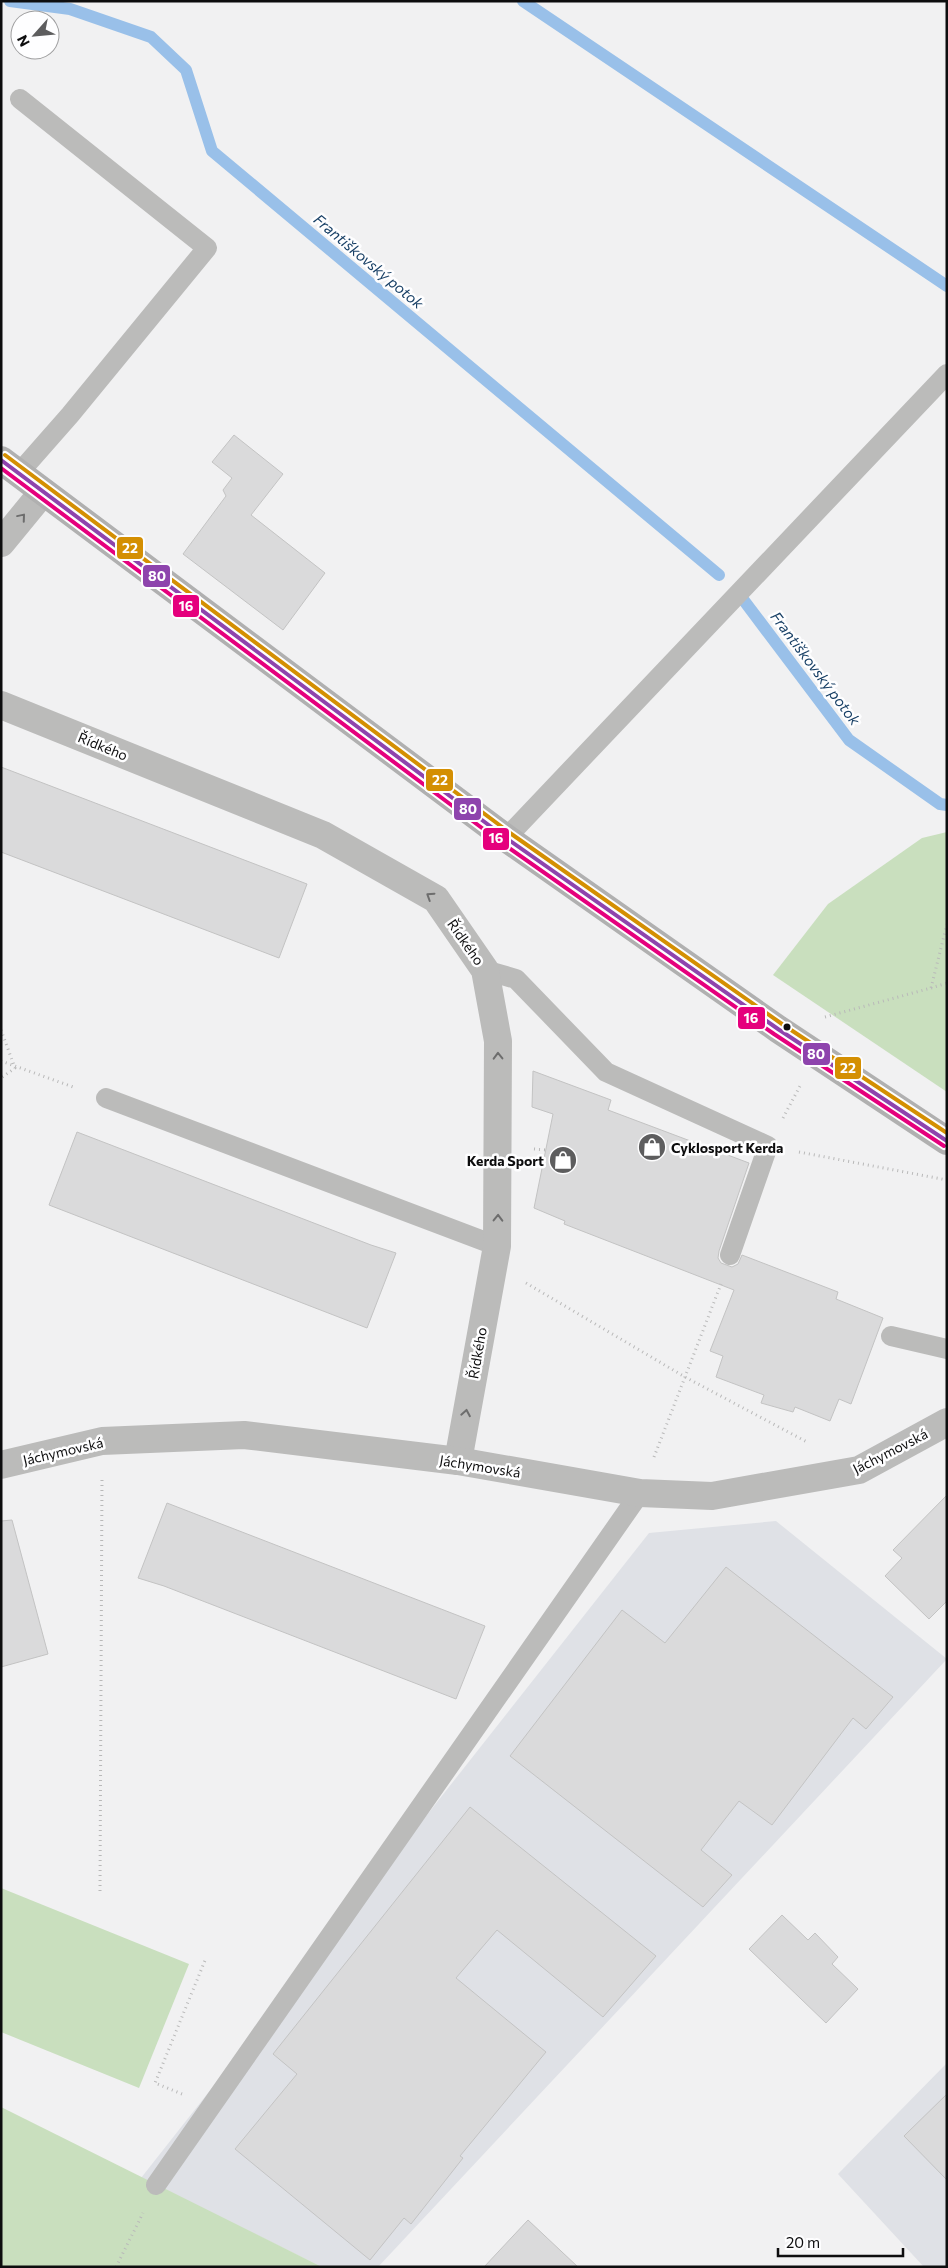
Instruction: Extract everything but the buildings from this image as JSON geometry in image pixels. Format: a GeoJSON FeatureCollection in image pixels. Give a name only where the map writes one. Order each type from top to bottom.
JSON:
{"type":"FeatureCollection","features":[{"type":"Feature","properties":{"kind":"street"},"geometry":{"type":"LineString","coordinates":[[10,467],[506,838],[778,1029],[947,1141]]}},
{"type":"Feature","properties":{"kind":"street"},"geometry":{"type":"LineString","coordinates":[[1,543],[43,492]]}},
{"type":"Feature","properties":{"kind":"street","name":"Řídkého"},"geometry":{"type":"LineString","coordinates":[[1,705],[323,835],[436,899],[485,970],[498,1042],[495,1255],[458,1461]]}},
{"type":"Feature","properties":{"kind":"street","name":"Jáchymovská"},"geometry":{"type":"LineString","coordinates":[[1,1465],[102,1441],[244,1435],[458,1461],[640,1493],[712,1496],[859,1470],[947,1422]]}},
{"type":"Feature","properties":{"kind":"lane"},"geometry":{"type":"LineString","coordinates":[[10,467],[70,415],[207,248],[20,99]]}},
{"type":"Feature","properties":{"kind":"lane"},"geometry":{"type":"LineString","coordinates":[[506,838],[947,374]]}},
{"type":"Feature","properties":{"kind":"lane"},"geometry":{"type":"LineString","coordinates":[[485,970],[516,979],[606,1072],[768,1146],[730,1255]]}},
{"type":"Feature","properties":{"kind":"lane"},"geometry":{"type":"LineString","coordinates":[[106,1098],[495,1255]]}},
{"type":"Feature","properties":{"kind":"lane"},"geometry":{"type":"LineString","coordinates":[[891,1336],[947,1349]]}},
{"type":"Feature","properties":{"kind":"lane"},"geometry":{"type":"LineString","coordinates":[[156,2185],[640,1493]]}},
{"type":"Feature","properties":{"kind":"path"},"geometry":{"type":"LineString","coordinates":[[931,988],[947,924]]}},
{"type":"Feature","properties":{"kind":"path"},"geometry":{"type":"LineString","coordinates":[[778,1029],[947,983]]}},
{"type":"Feature","properties":{"kind":"path"},"geometry":{"type":"LineString","coordinates":[[1,1030],[14,1068]]}},
{"type":"Feature","properties":{"kind":"path"},"geometry":{"type":"LineString","coordinates":[[1,1061],[14,1068],[106,1098]]}},
{"type":"Feature","properties":{"kind":"path"},"geometry":{"type":"LineString","coordinates":[[1,1078],[14,1068]]}},
{"type":"Feature","properties":{"kind":"path"},"geometry":{"type":"LineString","coordinates":[[768,1146],[947,1180]]}},
{"type":"Feature","properties":{"kind":"path"},"geometry":{"type":"LineString","coordinates":[[495,1255],[685,1377],[859,1470]]}},
{"type":"Feature","properties":{"kind":"path"},"geometry":{"type":"LineString","coordinates":[[657,1450],[718,1292]]}},
{"type":"Feature","properties":{"kind":"path"},"geometry":{"type":"LineString","coordinates":[[100,1891],[102,1441]]}},
{"type":"Feature","properties":{"kind":"path"},"geometry":{"type":"LineString","coordinates":[[206,1958],[155,2083],[212,2106]]}},
{"type":"Feature","properties":{"kind":"path"},"geometry":{"type":"LineString","coordinates":[[116,2267],[156,2185]]}},
{"type":"Feature","properties":{"kind":"shaded area"},"geometry":{"type":"Polygon","coordinates":[[[776,1521],[947,1659],[378,2267],[322,2267],[141,2178],[649,1533],[776,1521]]]}},
{"type":"Feature","properties":{"kind":"shaded area"},"geometry":{"type":"Polygon","coordinates":[[[947,2063],[947,2267],[924,2267],[838,2174],[947,2063]]]}},
{"type":"Feature","properties":{"kind":"green space"},"geometry":{"type":"Polygon","coordinates":[[[947,832],[947,1092],[773,975],[828,904],[922,838],[947,832]]]}},
{"type":"Feature","properties":{"kind":"green space"},"geometry":{"type":"Polygon","coordinates":[[[1,1888],[189,1964],[139,2088],[1,2032],[1,1888]]]}},
{"type":"Feature","properties":{"kind":"green space"},"geometry":{"type":"Polygon","coordinates":[[[1,2107],[322,2267],[1,2267],[1,2107]]]}},
{"type":"Feature","properties":{"kind":"waterway","name":"Františkovský potok"},"geometry":{"type":"LineString","coordinates":[[10,1],[70,9],[151,37],[186,70],[212,151],[719,575]]}},
{"type":"Feature","properties":{"kind":"waterway"},"geometry":{"type":"LineString","coordinates":[[523,1],[947,286]]}},
{"type":"Feature","properties":{"kind":"waterway","name":"Františkovský potok"},"geometry":{"type":"LineString","coordinates":[[739,594],[849,740],[940,804],[947,805]]}},
{"type":"Feature","properties":{"kind":"transit line","name":"22"},"geometry":{"type":"LineString","coordinates":[[5,455],[510,833],[782,1024],[947,1133]]}},
{"type":"Feature","properties":{"kind":"transit line","name":"80"},"geometry":{"type":"LineString","coordinates":[[1,460],[506,838],[778,1029],[947,1141]]}},
{"type":"Feature","properties":{"kind":"transit line","name":"16"},"geometry":{"type":"LineString","coordinates":[[1,468],[502,843],[774,1034],[944,1146]]}},
{"type":"Feature","properties":{"kind":"place","name":"Cyklosport Kerda"},"geometry":{"type":"Point","coordinates":[652,1147]}},
{"type":"Feature","properties":{"kind":"place","name":"Kerda Sport"},"geometry":{"type":"Point","coordinates":[563,1160]}}]}
